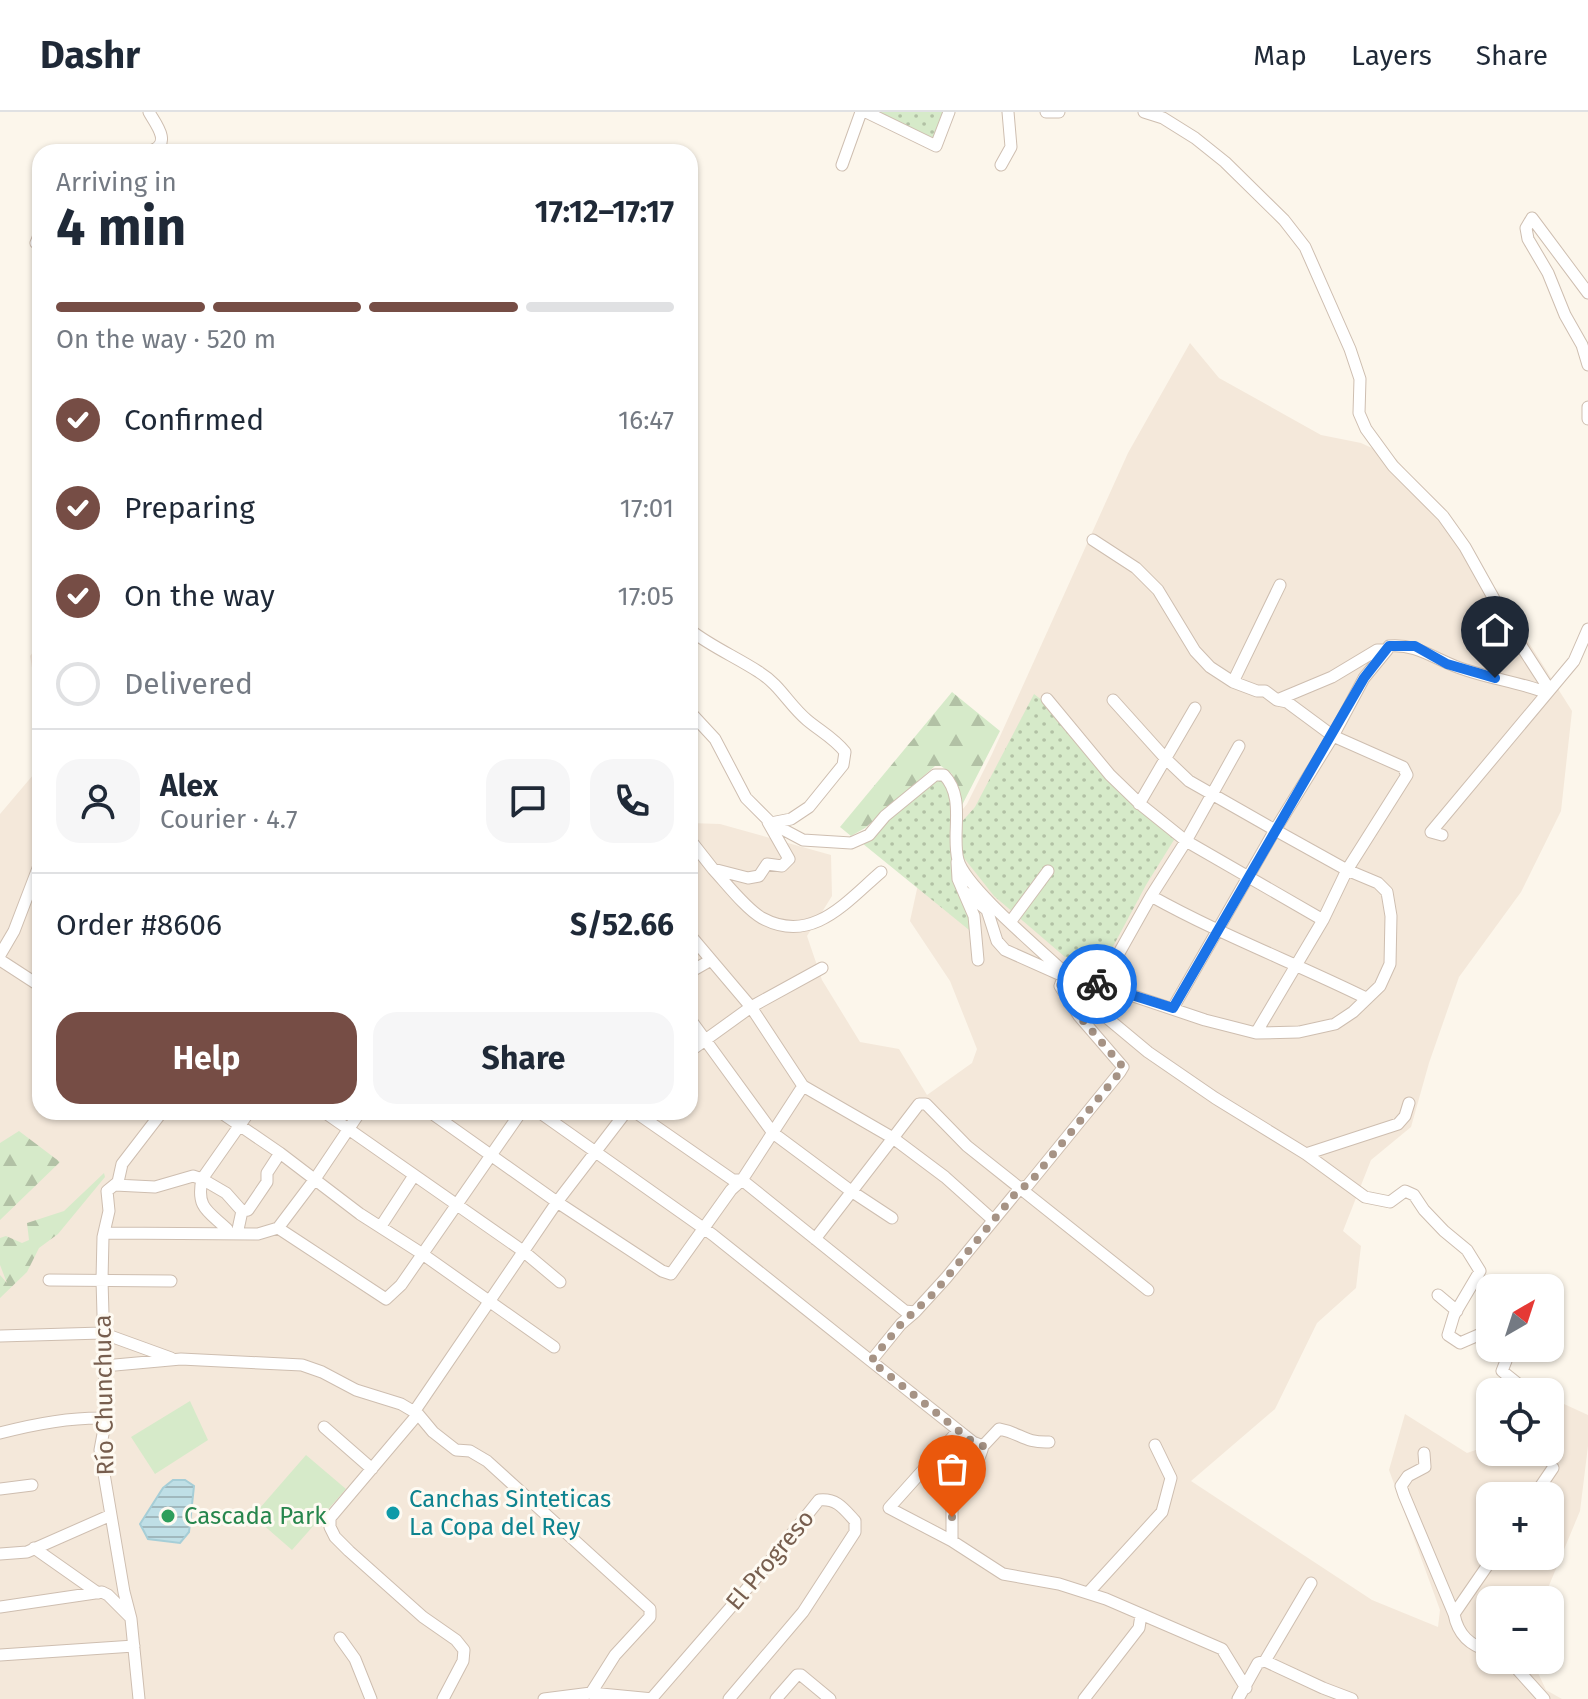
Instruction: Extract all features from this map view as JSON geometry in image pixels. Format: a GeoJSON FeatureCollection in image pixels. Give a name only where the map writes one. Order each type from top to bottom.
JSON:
{"type":"FeatureCollection","features":[{"type":"Feature","properties":{"kind":"street"},"geometry":{"type":"LineString","coordinates":[[149,112],[158,125],[162,137],[160,144]]}},
{"type":"Feature","properties":{"kind":"street"},"geometry":{"type":"LineString","coordinates":[[842,165],[863,112],[936,146],[949,112]]}},
{"type":"Feature","properties":{"kind":"street"},"geometry":{"type":"LineString","coordinates":[[1001,165],[1011,147],[1008,112]]}},
{"type":"Feature","properties":{"kind":"street"},"geometry":{"type":"LineString","coordinates":[[1046,112],[1059,112]]}},
{"type":"Feature","properties":{"kind":"street"},"geometry":{"type":"LineString","coordinates":[[1144,112],[1169,122],[1195,138],[1225,162],[1284,220],[1305,247],[1350,349],[1360,379],[1359,413],[1366,429],[1393,466],[1443,516],[1465,547],[1513,633],[1549,689]]}},
{"type":"Feature","properties":{"kind":"street"},"geometry":{"type":"LineString","coordinates":[[1169,122],[1178,112]]}},
{"type":"Feature","properties":{"kind":"street"},"geometry":{"type":"LineString","coordinates":[[1588,293],[1532,218],[1526,228],[1528,239],[1548,273],[1565,315],[1582,345],[1588,365]]}},
{"type":"Feature","properties":{"kind":"street"},"geometry":{"type":"LineString","coordinates":[[1588,407],[1588,419]]}},
{"type":"Feature","properties":{"kind":"street"},"geometry":{"type":"LineString","coordinates":[[1093,540],[1136,568],[1158,590],[1195,651],[1210,667],[1233,682],[1265,691],[1277,700],[1287,702],[1333,736],[1403,767],[1407,775],[1347,870],[1323,920],[1256,1033]]}},
{"type":"Feature","properties":{"kind":"street"},"geometry":{"type":"LineString","coordinates":[[1233,682],[1280,585]]}},
{"type":"Feature","properties":{"kind":"street"},"geometry":{"type":"LineString","coordinates":[[1442,835],[1431,832],[1574,661],[1588,629]]}},
{"type":"Feature","properties":{"kind":"street"},"geometry":{"type":"LineString","coordinates":[[698,636],[776,684],[805,719],[836,740],[845,752],[843,765],[809,807],[791,819],[769,820]]}},
{"type":"Feature","properties":{"kind":"street"},"geometry":{"type":"LineString","coordinates":[[1173,1008],[1364,678],[1389,646],[1415,646],[1447,664],[1468,671],[1539,690],[1549,689]]}},
{"type":"Feature","properties":{"kind":"street"},"geometry":{"type":"LineString","coordinates":[[1277,700],[1332,677],[1377,650],[1387,650]]}},
{"type":"Feature","properties":{"kind":"street"},"geometry":{"type":"LineString","coordinates":[[1047,699],[1110,775],[1139,804],[1186,841],[1323,920]]}},
{"type":"Feature","properties":{"kind":"street"},"geometry":{"type":"LineString","coordinates":[[958,861],[994,910],[1011,921],[1063,975],[1256,1033],[1299,1032],[1335,1024],[1353,1012],[1380,986],[1390,964],[1391,916],[1387,892],[1378,883],[1347,870],[1189,781],[1113,700]]}},
{"type":"Feature","properties":{"kind":"street"},"geometry":{"type":"LineString","coordinates":[[1139,804],[1195,708]]}},
{"type":"Feature","properties":{"kind":"street"},"geometry":{"type":"LineString","coordinates":[[698,721],[715,739],[746,798],[769,820],[803,840],[851,843],[869,835],[885,816],[935,775],[944,775],[949,780],[957,810],[958,879],[974,916],[978,960]]}},
{"type":"Feature","properties":{"kind":"street"},"geometry":{"type":"LineString","coordinates":[[1101,985],[1239,746]]}},
{"type":"Feature","properties":{"kind":"street"},"geometry":{"type":"LineString","coordinates":[[713,869],[748,878],[759,876],[767,864],[782,866],[789,859],[769,820]]}},
{"type":"Feature","properties":{"kind":"street"},"geometry":{"type":"LineString","coordinates":[[698,850],[761,917],[796,929],[829,917],[881,872]]}},
{"type":"Feature","properties":{"kind":"street"},"geometry":{"type":"LineString","coordinates":[[1011,921],[1048,871]]}},
{"type":"Feature","properties":{"kind":"street"},"geometry":{"type":"LineString","coordinates":[[32,884],[0,958],[32,980]]}},
{"type":"Feature","properties":{"kind":"street"},"geometry":{"type":"LineString","coordinates":[[966,893],[987,910],[997,941],[1005,950],[1070,979],[1106,1017],[1148,1052],[1215,1098],[1306,1154],[1365,1197],[1390,1202],[1405,1191],[1414,1195],[1444,1231],[1467,1250],[1480,1271],[1457,1311],[1448,1335],[1460,1343],[1476,1336]]}},
{"type":"Feature","properties":{"kind":"street"},"geometry":{"type":"LineString","coordinates":[[1151,896],[1216,930],[1296,963],[1366,998]]}},
{"type":"Feature","properties":{"kind":"street"},"geometry":{"type":"LineString","coordinates":[[698,945],[751,1007],[803,1086],[893,1138],[945,1177],[993,1220]]}},
{"type":"Feature","properties":{"kind":"street"},"geometry":{"type":"LineString","coordinates":[[698,967],[711,960]]}},
{"type":"Feature","properties":{"kind":"street"},"geometry":{"type":"LineString","coordinates":[[698,1044],[751,1007],[822,968]]}},
{"type":"Feature","properties":{"kind":"street"},"geometry":{"type":"LineString","coordinates":[[871,1361],[901,1324],[938,1288],[1020,1188],[1028,1185],[1123,1067],[1079,1016],[1060,986],[1063,975]]}},
{"type":"Feature","properties":{"kind":"street"},"geometry":{"type":"LineString","coordinates":[[698,1028],[773,1133],[892,1218]]}},
{"type":"Feature","properties":{"kind":"street"},"geometry":{"type":"LineString","coordinates":[[444,1120],[557,1202],[657,1268],[671,1274],[731,1190],[742,1180],[803,1086]]}},
{"type":"Feature","properties":{"kind":"street"},"geometry":{"type":"LineString","coordinates":[[1306,1154],[1398,1124],[1405,1116],[1409,1103]]}},
{"type":"Feature","properties":{"kind":"street"},"geometry":{"type":"LineString","coordinates":[[815,1239],[919,1104],[926,1104],[967,1146],[1148,1290]]}},
{"type":"Feature","properties":{"kind":"street","name":"Río Chunchuca"},"geometry":{"type":"LineString","coordinates":[[139,1699],[131,1619],[100,1450],[106,1418],[102,1280],[109,1211],[106,1193],[121,1177],[122,1164],[156,1120]]}},
{"type":"Feature","properties":{"kind":"street"},"geometry":{"type":"LineString","coordinates":[[232,1120],[554,1347]]}},
{"type":"Feature","properties":{"kind":"street"},"geometry":{"type":"LineString","coordinates":[[231,1234],[200,1203],[202,1179],[243,1120]]}},
{"type":"Feature","properties":{"kind":"street"},"geometry":{"type":"LineString","coordinates":[[335,1120],[523,1251],[560,1282]]}},
{"type":"Feature","properties":{"kind":"street"},"geometry":{"type":"LineString","coordinates":[[105,1233],[258,1234],[278,1228],[354,1120]]}},
{"type":"Feature","properties":{"kind":"street"},"geometry":{"type":"LineString","coordinates":[[278,1228],[386,1299],[401,1285],[515,1120]]}},
{"type":"Feature","properties":{"kind":"street"},"geometry":{"type":"LineString","coordinates":[[550,1120],[793,1296],[958,1431],[983,1446]]}},
{"type":"Feature","properties":{"kind":"street"},"geometry":{"type":"LineString","coordinates":[[443,1699],[463,1661],[464,1650],[349,1551],[330,1527],[330,1518],[416,1413],[557,1202],[620,1120]]}},
{"type":"Feature","properties":{"kind":"street"},"geometry":{"type":"LineString","coordinates":[[647,1120],[733,1180],[742,1180],[905,1311],[915,1312]]}},
{"type":"Feature","properties":{"kind":"street"},"geometry":{"type":"LineString","coordinates":[[242,1211],[248,1210],[267,1182],[267,1173],[280,1153]]}},
{"type":"Feature","properties":{"kind":"street"},"geometry":{"type":"LineString","coordinates":[[115,1185],[155,1187],[193,1176],[226,1193],[242,1211]]}},
{"type":"Feature","properties":{"kind":"street"},"geometry":{"type":"LineString","coordinates":[[381,1226],[413,1177]]}},
{"type":"Feature","properties":{"kind":"street"},"geometry":{"type":"LineString","coordinates":[[231,1234],[242,1211]]}},
{"type":"Feature","properties":{"kind":"street"},"geometry":{"type":"LineString","coordinates":[[49,1280],[171,1281]]}},
{"type":"Feature","properties":{"kind":"street"},"geometry":{"type":"LineString","coordinates":[[1438,1295],[1457,1311]]}},
{"type":"Feature","properties":{"kind":"street"},"geometry":{"type":"LineString","coordinates":[[0,1336],[102,1333],[177,1360]]}},
{"type":"Feature","properties":{"kind":"street"},"geometry":{"type":"LineString","coordinates":[[104,1366],[177,1360],[302,1365],[356,1390],[401,1404],[416,1413],[433,1432],[456,1450],[470,1451],[487,1461],[652,1613],[615,1655],[595,1696]]}},
{"type":"Feature","properties":{"kind":"street"},"geometry":{"type":"LineString","coordinates":[[1506,1362],[1502,1371],[1511,1378]]}},
{"type":"Feature","properties":{"kind":"street"},"geometry":{"type":"LineString","coordinates":[[0,1433],[87,1417],[106,1418]]}},
{"type":"Feature","properties":{"kind":"street"},"geometry":{"type":"LineString","coordinates":[[324,1427],[372,1469]]}},
{"type":"Feature","properties":{"kind":"street"},"geometry":{"type":"LineString","coordinates":[[952,1541],[952,1492],[969,1487],[970,1475],[981,1459],[983,1446],[999,1429],[1013,1431],[1029,1443],[1049,1442]]}},
{"type":"Feature","properties":{"kind":"street"},"geometry":{"type":"LineString","coordinates":[[958,1431],[889,1508],[952,1541],[1003,1574],[1059,1584],[1088,1593],[1222,1649],[1246,1688]]}},
{"type":"Feature","properties":{"kind":"street"},"geometry":{"type":"LineString","coordinates":[[1088,1593],[1162,1512],[1171,1478],[1155,1445]]}},
{"type":"Feature","properties":{"kind":"street"},"geometry":{"type":"LineString","coordinates":[[1424,1453],[1425,1467],[1408,1476],[1401,1486],[1457,1628],[1476,1648]]}},
{"type":"Feature","properties":{"kind":"street"},"geometry":{"type":"LineString","coordinates":[[1544,1482],[1553,1468]]}},
{"type":"Feature","properties":{"kind":"street"},"geometry":{"type":"LineString","coordinates":[[0,1489],[32,1485]]}},
{"type":"Feature","properties":{"kind":"street","name":"El Progreso"},"geometry":{"type":"LineString","coordinates":[[652,1699],[819,1500],[837,1502],[856,1526],[803,1612],[729,1699]]}},
{"type":"Feature","properties":{"kind":"street"},"geometry":{"type":"LineString","coordinates":[[0,1554],[27,1552],[111,1515]]}},
{"type":"Feature","properties":{"kind":"street"},"geometry":{"type":"LineString","coordinates":[[34,1548],[98,1593]]}},
{"type":"Feature","properties":{"kind":"street"},"geometry":{"type":"LineString","coordinates":[[1454,1614],[1484,1570]]}},
{"type":"Feature","properties":{"kind":"street"},"geometry":{"type":"LineString","coordinates":[[1265,1661],[1311,1583]]}},
{"type":"Feature","properties":{"kind":"street"},"geometry":{"type":"LineString","coordinates":[[0,1607],[98,1593],[108,1595],[131,1619]]}},
{"type":"Feature","properties":{"kind":"street"},"geometry":{"type":"LineString","coordinates":[[1084,1699],[1139,1628],[1141,1615]]}},
{"type":"Feature","properties":{"kind":"street"},"geometry":{"type":"LineString","coordinates":[[340,1638],[355,1659],[371,1699]]}},
{"type":"Feature","properties":{"kind":"street"},"geometry":{"type":"LineString","coordinates":[[0,1655],[134,1646]]}},
{"type":"Feature","properties":{"kind":"street"},"geometry":{"type":"LineString","coordinates":[[1238,1699],[1258,1663],[1265,1661],[1352,1699]]}},
{"type":"Feature","properties":{"kind":"street"},"geometry":{"type":"LineString","coordinates":[[1522,1674],[1544,1699]]}},
{"type":"Feature","properties":{"kind":"street"},"geometry":{"type":"LineString","coordinates":[[776,1699],[797,1675],[830,1699]]}},
{"type":"Feature","properties":{"kind":"street"},"geometry":{"type":"LineString","coordinates":[[544,1699],[595,1696],[652,1699]]}},
{"type":"Feature","properties":{"kind":"shaded area"},"geometry":{"type":"Polygon","coordinates":[[[1190,343],[1219,378],[1321,435],[1361,443],[1396,459],[1454,524],[1572,711],[1561,811],[1521,892],[1459,977],[1411,1127],[1371,1160],[1343,1231],[1361,1246],[1356,1288],[1317,1323],[1275,1409],[1191,1481],[1372,1600],[1438,1627],[1440,1610],[1389,1470],[1405,1414],[1467,1453],[1476,1450],[1476,1466],[1564,1466],[1564,1404],[1588,1415],[1588,1446],[1580,1511],[1564,1549],[1564,1482],[1476,1482],[1476,1570],[1555,1570],[1549,1586],[1476,1586],[1476,1674],[1539,1674],[1546,1690],[1562,1699],[0,1699],[0,814],[32,776],[32,1120],[698,1120],[698,823],[720,824],[831,855],[832,896],[807,936],[822,980],[860,1042],[899,1049],[927,1095],[972,1063],[977,1049],[950,981],[910,921],[924,857],[967,804],[1128,453],[1190,343]]]}},
{"type":"Feature","properties":{"kind":"green space"},"geometry":{"type":"Polygon","coordinates":[[[873,112],[946,112],[935,142],[873,112]]]}},
{"type":"Feature","properties":{"kind":"green space"},"geometry":{"type":"Polygon","coordinates":[[[952,692],[1000,731],[959,811],[952,774],[941,766],[935,766],[865,828],[851,836],[840,827],[952,692]]]}},
{"type":"Feature","properties":{"kind":"green space"},"geometry":{"type":"Polygon","coordinates":[[[1034,694],[1177,835],[1102,967],[1065,957],[994,896],[960,853],[959,825],[975,807],[1034,694]]]}},
{"type":"Feature","properties":{"kind":"green space"},"geometry":{"type":"Polygon","coordinates":[[[934,774],[945,776],[953,807],[954,880],[969,911],[974,934],[857,839],[934,774]]]}},
{"type":"Feature","properties":{"kind":"green space"},"geometry":{"type":"Polygon","coordinates":[[[19,1131],[60,1162],[0,1220],[0,1143],[19,1131]]]}},
{"type":"Feature","properties":{"kind":"green space"},"geometry":{"type":"Polygon","coordinates":[[[104,1173],[105,1177],[58,1234],[39,1248],[27,1272],[0,1298],[0,1275],[7,1283],[0,1265],[0,1238],[6,1236],[22,1243],[29,1240],[27,1223],[64,1211],[104,1173]]]}},
{"type":"Feature","properties":{"kind":"green space"},"geometry":{"type":"Polygon","coordinates":[[[190,1401],[208,1440],[155,1474],[131,1437],[190,1401]]]}},
{"type":"Feature","properties":{"kind":"green space"},"geometry":{"type":"Polygon","coordinates":[[[306,1455],[346,1489],[292,1550],[253,1516],[306,1455]]]}},
{"type":"Feature","properties":{"kind":"water","name":"Cascada Park"},"geometry":{"type":"Polygon","coordinates":[[[173,1480],[185,1480],[194,1486],[189,1532],[180,1543],[148,1539],[140,1524],[163,1488],[173,1480]]]}},
{"type":"Feature","properties":{"kind":"way so far"},"geometry":{"type":"LineString","coordinates":[[952,1517],[952,1492],[969,1487],[970,1475],[981,1459],[983,1446],[973,1442],[871,1361],[901,1324],[934,1293],[1020,1188],[1028,1185],[1123,1067],[1079,1016],[1060,986],[1061,976],[1065,973],[1097,984]]}},
{"type":"Feature","properties":{"kind":"place","name":"Canchas Sinteticas La Copa del Rey"},"geometry":{"type":"Point","coordinates":[393,1513]}},
{"type":"Feature","properties":{"kind":"place","name":"Cascada Park"},"geometry":{"type":"Point","coordinates":[168,1516]}},
{"type":"Feature","properties":{"kind":"route"},"geometry":{"type":"LineString","coordinates":[[1097,984],[1173,1008],[1364,678],[1389,646],[1415,646],[1447,664],[1495,678]]}}]}
